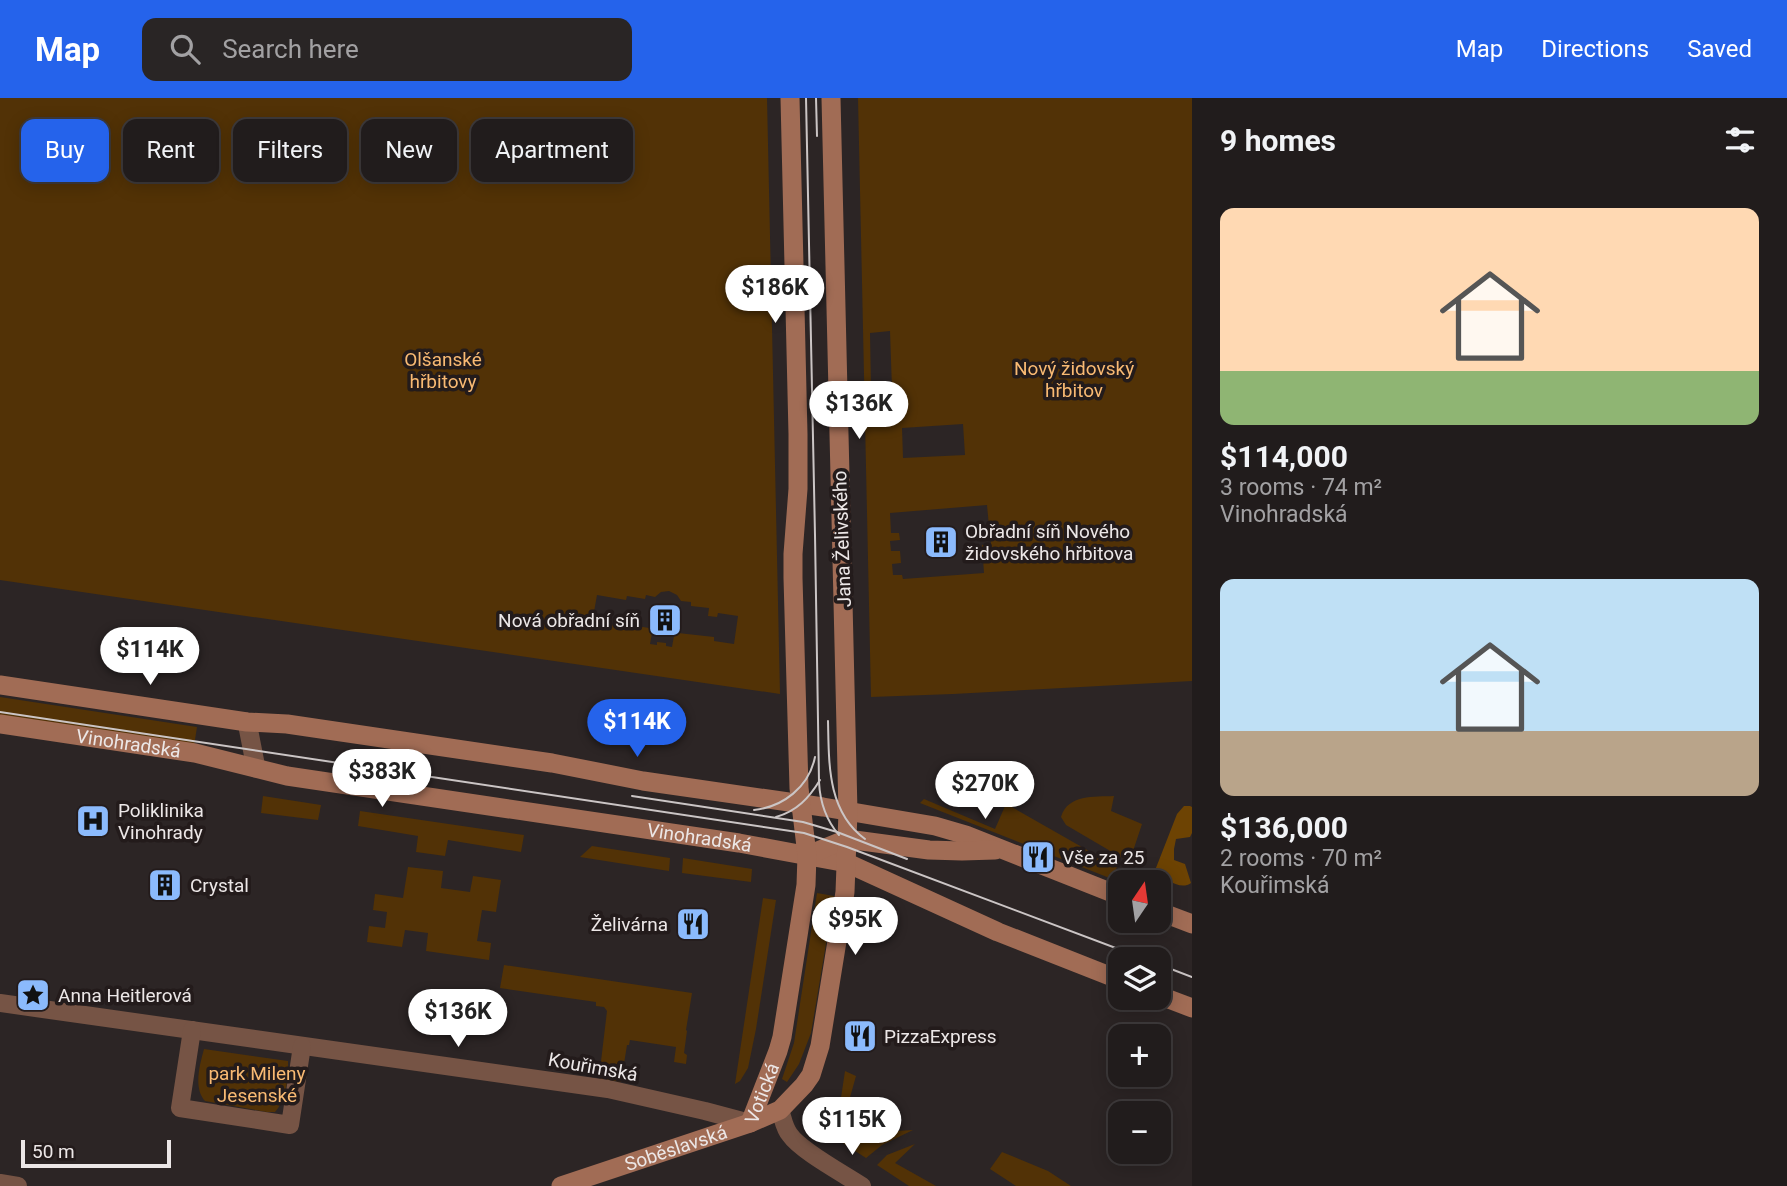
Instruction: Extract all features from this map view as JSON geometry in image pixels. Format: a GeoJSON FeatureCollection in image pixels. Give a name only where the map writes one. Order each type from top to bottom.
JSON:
{"type":"FeatureCollection","features":[{"type":"Feature","properties":{"kind":"main road"},"geometry":{"type":"LineString","coordinates":[[790,98],[798,434],[793,578],[801,804]]}},
{"type":"Feature","properties":{"kind":"main road","name":"Jana Želivského"},"geometry":{"type":"LineString","coordinates":[[831,98],[848,839]]}},
{"type":"Feature","properties":{"kind":"main road","name":"Vinohradská"},"geometry":{"type":"LineString","coordinates":[[0,685],[247,722],[287,723],[935,826],[1108,891]]}},
{"type":"Feature","properties":{"kind":"main road","name":"Vinohradská"},"geometry":{"type":"LineString","coordinates":[[0,724],[195,753],[288,776],[706,838],[847,863],[998,932],[1108,975]]}},
{"type":"Feature","properties":{"kind":"main road","name":"Votická"},"geometry":{"type":"LineString","coordinates":[[750,1123],[782,1037],[806,886],[807,855],[801,804]]}},
{"type":"Feature","properties":{"kind":"main road"},"geometry":{"type":"LineString","coordinates":[[807,855],[848,839],[929,850],[1002,850]]}},
{"type":"Feature","properties":{"kind":"main road","name":"Votická"},"geometry":{"type":"LineString","coordinates":[[750,1123],[780,1110],[811,1075],[820,1046],[843,902],[848,839]]}},
{"type":"Feature","properties":{"kind":"main road"},"geometry":{"type":"LineString","coordinates":[[1171,916],[1192,924]]}},
{"type":"Feature","properties":{"kind":"main road"},"geometry":{"type":"LineString","coordinates":[[1171,1000],[1192,1009]]}},
{"type":"Feature","properties":{"kind":"main road","name":"Soběslavská"},"geometry":{"type":"LineString","coordinates":[[561,1186],[750,1123]]}},
{"type":"Feature","properties":{"kind":"street"},"geometry":{"type":"LineString","coordinates":[[247,722],[256,768]]}},
{"type":"Feature","properties":{"kind":"street","name":"Kouřimská"},"geometry":{"type":"LineString","coordinates":[[0,1003],[608,1089],[750,1123]]}},
{"type":"Feature","properties":{"kind":"street"},"geometry":{"type":"LineString","coordinates":[[192,1030],[180,1108],[290,1125],[302,1046]]}},
{"type":"Feature","properties":{"kind":"street"},"geometry":{"type":"LineString","coordinates":[[780,1110],[790,1136],[862,1186]]}},
{"type":"Feature","properties":{"kind":"street"},"geometry":{"type":"LineString","coordinates":[[0,1183],[18,1186]]}},
{"type":"Feature","properties":{"kind":"green space","name":"Olšanské hřbitovy"},"geometry":{"type":"Polygon","coordinates":[[[0,98],[767,98],[780,694],[0,580],[0,98]],[[669,591],[661,592],[655,597],[646,595],[645,599],[627,596],[626,600],[597,595],[592,623],[612,626],[614,622],[649,628],[652,633],[650,644],[666,643],[666,646],[672,647],[674,636],[678,633],[714,637],[714,641],[734,644],[738,616],[718,613],[717,617],[708,616],[709,608],[691,606],[691,602],[681,601],[669,591]]]}},
{"type":"Feature","properties":{"kind":"green space","name":"Nový židovský hřbitov"},"geometry":{"type":"Polygon","coordinates":[[[858,98],[1192,98],[1192,681],[871,697],[858,98]],[[890,331],[870,333],[871,390],[892,389],[890,331]],[[963,424],[902,428],[903,458],[965,455],[963,424]],[[987,505],[890,513],[891,533],[899,533],[900,540],[890,541],[891,551],[900,551],[901,563],[892,564],[893,575],[902,575],[903,579],[984,573],[982,545],[991,544],[990,533],[981,534],[981,527],[989,526],[987,505]]]}},
{"type":"Feature","properties":{"kind":"green space"},"geometry":{"type":"Polygon","coordinates":[[[0,697],[197,727],[194,746],[0,717],[0,697]]]}},
{"type":"Feature","properties":{"kind":"green space"},"geometry":{"type":"Polygon","coordinates":[[[981,794],[1003,802],[1117,867],[1116,870],[1108,870],[1108,877],[920,803],[924,799],[995,829],[1005,806],[980,796],[981,794]]]}},
{"type":"Feature","properties":{"kind":"green space"},"geometry":{"type":"Polygon","coordinates":[[[263,796],[321,805],[318,820],[261,813],[263,796]]]}},
{"type":"Feature","properties":{"kind":"green space"},"geometry":{"type":"Polygon","coordinates":[[[1114,796],[1111,811],[1142,824],[1131,857],[1124,859],[1066,825],[1061,817],[1069,804],[1083,798],[1114,796]]]}},
{"type":"Feature","properties":{"kind":"green space"},"geometry":{"type":"Polygon","coordinates":[[[360,811],[524,835],[521,852],[448,840],[445,856],[416,852],[418,836],[358,826],[360,811]]]}},
{"type":"Feature","properties":{"kind":"green space"},"geometry":{"type":"Polygon","coordinates":[[[592,846],[670,858],[669,871],[580,857],[592,846]]]}},
{"type":"Feature","properties":{"kind":"green space"},"geometry":{"type":"Polygon","coordinates":[[[683,858],[752,869],[751,882],[682,873],[683,858]]]}},
{"type":"Feature","properties":{"kind":"green space"},"geometry":{"type":"Polygon","coordinates":[[[408,867],[443,871],[441,888],[470,892],[473,876],[501,880],[496,912],[482,910],[477,941],[491,943],[489,960],[426,951],[428,933],[405,930],[402,947],[367,942],[369,926],[385,928],[387,912],[373,910],[375,894],[403,898],[408,867]]]}},
{"type":"Feature","properties":{"kind":"green space"},"geometry":{"type":"Polygon","coordinates":[[[817,893],[834,896],[811,1033],[799,1064],[787,1082],[782,1079],[794,1043],[817,893]]]}},
{"type":"Feature","properties":{"kind":"green space"},"geometry":{"type":"Polygon","coordinates":[[[763,898],[776,900],[748,1068],[735,1084],[763,898]]]}},
{"type":"Feature","properties":{"kind":"green space"},"geometry":{"type":"Polygon","coordinates":[[[504,965],[692,993],[684,1053],[687,1055],[686,1064],[674,1062],[676,1047],[630,1040],[621,1082],[599,1078],[607,1011],[604,1007],[596,1006],[596,1002],[500,988],[504,965]]]}},
{"type":"Feature","properties":{"kind":"green space","name":"park Mileny Jesenské"},"geometry":{"type":"Polygon","coordinates":[[[204,1049],[288,1061],[284,1095],[275,1112],[205,1101],[198,1083],[204,1049]]]}},
{"type":"Feature","properties":{"kind":"green space"},"geometry":{"type":"Polygon","coordinates":[[[845,1071],[856,1076],[844,1119],[881,1132],[913,1130],[882,1145],[866,1158],[835,1138],[845,1071]]]}},
{"type":"Feature","properties":{"kind":"green space"},"geometry":{"type":"Polygon","coordinates":[[[915,1144],[895,1163],[936,1186],[909,1186],[877,1165],[887,1155],[915,1144]]]}},
{"type":"Feature","properties":{"kind":"green space"},"geometry":{"type":"Polygon","coordinates":[[[1002,1152],[1048,1171],[1071,1186],[1016,1186],[990,1169],[1002,1152]]]}},
{"type":"Feature","properties":{"kind":"shaded area"},"geometry":{"type":"Polygon","coordinates":[[[1184,806],[1192,807],[1192,833],[1190,837],[1176,839],[1174,849],[1174,860],[1185,864],[1191,883],[1182,886],[1171,882],[1171,870],[1155,870],[1177,814],[1184,806]]]}},
{"type":"Feature","properties":{"kind":"tram line"},"geometry":{"type":"LineString","coordinates":[[806,98],[819,782],[824,810],[839,835]]}},
{"type":"Feature","properties":{"kind":"tram line"},"geometry":{"type":"LineString","coordinates":[[816,98],[817,136]]}},
{"type":"Feature","properties":{"kind":"tram line"},"geometry":{"type":"LineString","coordinates":[[0,712],[804,833],[1113,947]]}},
{"type":"Feature","properties":{"kind":"tram line"},"geometry":{"type":"LineString","coordinates":[[828,721],[830,769],[837,800],[843,815],[865,839]]}},
{"type":"Feature","properties":{"kind":"tram line"},"geometry":{"type":"LineString","coordinates":[[754,810],[775,805],[793,794],[807,778],[815,757]]}},
{"type":"Feature","properties":{"kind":"tram line"},"geometry":{"type":"LineString","coordinates":[[776,817],[802,803],[820,780]]}},
{"type":"Feature","properties":{"kind":"tram line"},"geometry":{"type":"LineString","coordinates":[[632,796],[803,822],[907,859]]}},
{"type":"Feature","properties":{"kind":"tram line"},"geometry":{"type":"LineString","coordinates":[[1171,969],[1192,977]]}},
{"type":"Feature","properties":{"kind":"place","name":"Obřadní síň Nového židovského hřbitova"},"geometry":{"type":"Point","coordinates":[941,542]}},
{"type":"Feature","properties":{"kind":"place","name":"Nová obřadní síň"},"geometry":{"type":"Point","coordinates":[665,620]}},
{"type":"Feature","properties":{"kind":"place","name":"Poliklinika Vinohrady"},"geometry":{"type":"Point","coordinates":[93,821]}},
{"type":"Feature","properties":{"kind":"place","name":"Vše za 25"},"geometry":{"type":"Point","coordinates":[1038,857]}},
{"type":"Feature","properties":{"kind":"place","name":"Crystal"},"geometry":{"type":"Point","coordinates":[165,885]}},
{"type":"Feature","properties":{"kind":"place","name":"Želivárna"},"geometry":{"type":"Point","coordinates":[693,924]}},
{"type":"Feature","properties":{"kind":"place","name":"Anna Heitlerová"},"geometry":{"type":"Point","coordinates":[33,995]}},
{"type":"Feature","properties":{"kind":"place","name":"PizzaExpress"},"geometry":{"type":"Point","coordinates":[860,1036]}}]}
